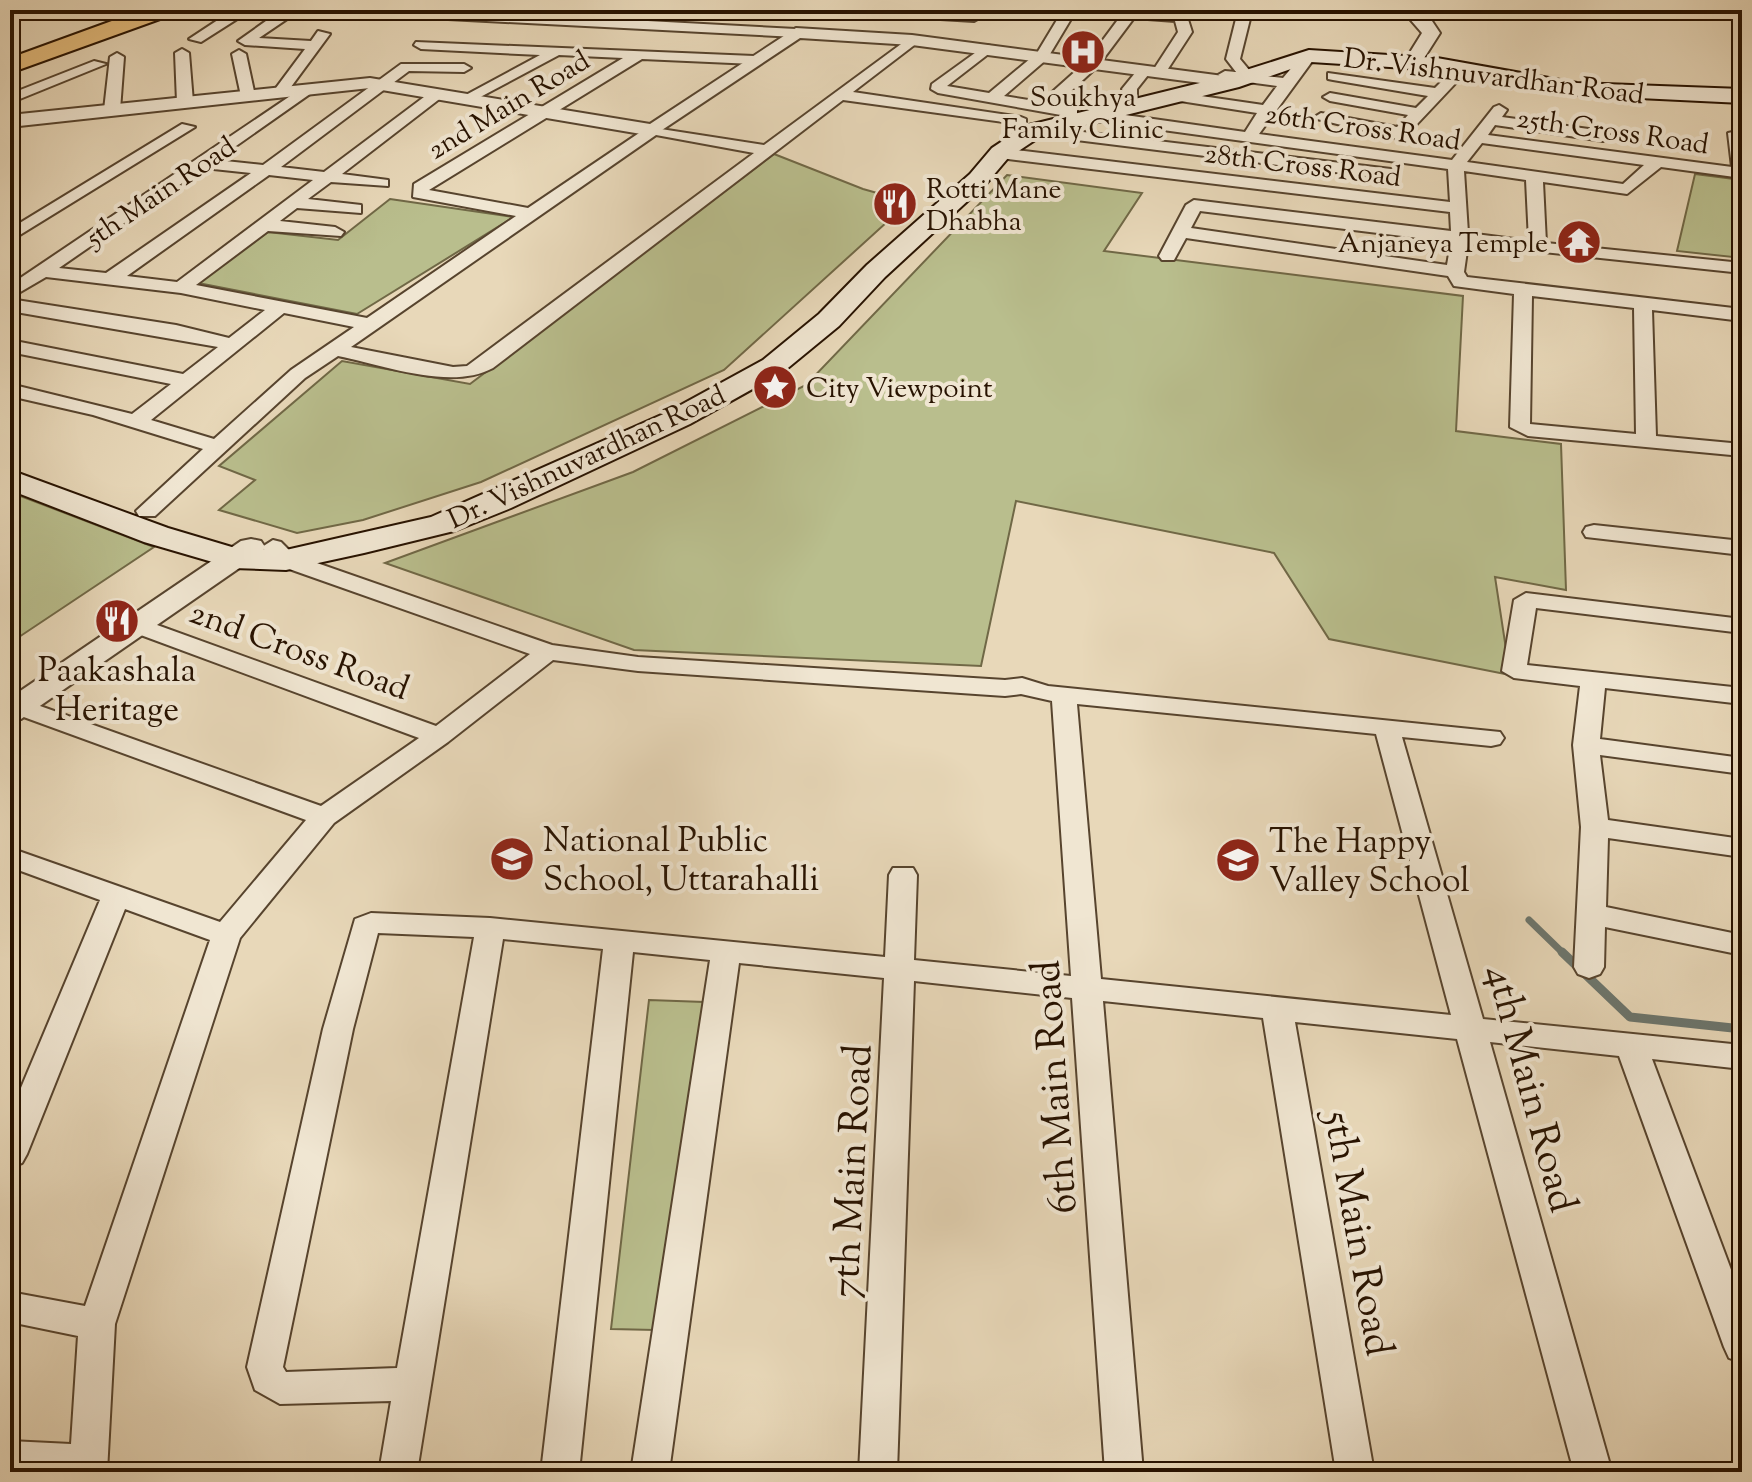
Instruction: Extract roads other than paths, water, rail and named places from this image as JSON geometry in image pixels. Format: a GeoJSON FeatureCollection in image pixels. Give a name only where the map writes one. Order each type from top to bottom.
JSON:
{"type":"FeatureCollection","features":[{"type":"Feature","properties":{"kind":"highway"},"geometry":{"type":"LineString","coordinates":[[10,55],[137,10]]}},
{"type":"Feature","properties":{"kind":"highway"},"geometry":{"type":"LineString","coordinates":[[10,66],[163,10]]}},
{"type":"Feature","properties":{"kind":"main road","name":"Dr. Vishnuvardhan Road"},"geometry":{"type":"LineString","coordinates":[[10,458],[261,553],[441,510],[582,449],[757,365],[993,143],[1036,121],[1174,96],[1305,51],[1414,60],[1593,87],[1742,94]]}},
{"type":"Feature","properties":{"kind":"main road","name":"Dr. Vishnuvardhan Road"},"geometry":{"type":"LineString","coordinates":[[1082,114],[1132,98],[1227,79],[1309,56],[1414,60],[1596,91],[1742,94]]}},
{"type":"Feature","properties":{"kind":"main road","name":"Dr. Vishnuvardhan Road"},"geometry":{"type":"LineString","coordinates":[[10,479],[156,535],[261,553],[442,524],[640,436],[742,384],[799,347],[1036,121]]}},
{"type":"Feature","properties":{"kind":"street"},"geometry":{"type":"LineString","coordinates":[[196,39],[242,10],[340,13]]}},
{"type":"Feature","properties":{"kind":"street"},"geometry":{"type":"LineString","coordinates":[[450,10],[448,15],[562,15],[751,25],[796,33],[912,40],[1152,71],[1288,83]]}},
{"type":"Feature","properties":{"kind":"street"},"geometry":{"type":"LineString","coordinates":[[856,10],[976,14],[959,46]]}},
{"type":"Feature","properties":{"kind":"street"},"geometry":{"type":"LineString","coordinates":[[991,99],[1042,56],[1071,10],[1179,14],[1185,32],[1152,71],[1129,89],[1132,98]]}},
{"type":"Feature","properties":{"kind":"street"},"geometry":{"type":"LineString","coordinates":[[1411,10],[1420,16],[1431,33],[1414,60]]}},
{"type":"Feature","properties":{"kind":"street"},"geometry":{"type":"LineString","coordinates":[[234,44],[289,11]]}},
{"type":"Feature","properties":{"kind":"street"},"geometry":{"type":"LineString","coordinates":[[1036,121],[1093,63],[1128,12]]}},
{"type":"Feature","properties":{"kind":"street"},"geometry":{"type":"LineString","coordinates":[[280,92],[340,13]]}},
{"type":"Feature","properties":{"kind":"street"},"geometry":{"type":"LineString","coordinates":[[1227,79],[1243,19]]}},
{"type":"Feature","properties":{"kind":"street"},"geometry":{"type":"LineString","coordinates":[[147,511],[298,374],[796,33]]}},
{"type":"Feature","properties":{"kind":"street"},"geometry":{"type":"LineString","coordinates":[[170,38],[234,44],[315,45]]}},
{"type":"Feature","properties":{"kind":"street"},"geometry":{"type":"LineString","coordinates":[[334,349],[453,373],[479,368],[912,40]]}},
{"type":"Feature","properties":{"kind":"street"},"geometry":{"type":"LineString","coordinates":[[234,44],[248,96]]}},
{"type":"Feature","properties":{"kind":"street"},"geometry":{"type":"LineString","coordinates":[[421,45],[754,60]]}},
{"type":"Feature","properties":{"kind":"street"},"geometry":{"type":"LineString","coordinates":[[469,99],[560,49]]}},
{"type":"Feature","properties":{"kind":"street"},"geometry":{"type":"LineString","coordinates":[[986,49],[937,87],[991,99],[1036,121]]}},
{"type":"Feature","properties":{"kind":"street"},"geometry":{"type":"LineString","coordinates":[[182,53],[185,102]]}},
{"type":"Feature","properties":{"kind":"street","name":"2nd Main Road"},"geometry":{"type":"LineString","coordinates":[[531,214],[419,193],[420,188],[642,53]]}},
{"type":"Feature","properties":{"kind":"street"},"geometry":{"type":"LineString","coordinates":[[1250,136],[1277,95],[1309,56]]}},
{"type":"Feature","properties":{"kind":"street"},"geometry":{"type":"LineString","coordinates":[[112,110],[117,57]]}},
{"type":"Feature","properties":{"kind":"street"},"geometry":{"type":"LineString","coordinates":[[10,99],[99,64]]}},
{"type":"Feature","properties":{"kind":"street"},"geometry":{"type":"LineString","coordinates":[[110,279],[385,86],[406,67],[464,68]]}},
{"type":"Feature","properties":{"kind":"street"},"geometry":{"type":"LineString","coordinates":[[1321,118],[1398,135],[1461,70]]}},
{"type":"Feature","properties":{"kind":"street"},"geometry":{"type":"LineString","coordinates":[[1333,76],[1439,93]]}},
{"type":"Feature","properties":{"kind":"street"},"geometry":{"type":"LineString","coordinates":[[1227,79],[1277,95]]}},
{"type":"Feature","properties":{"kind":"street"},"geometry":{"type":"LineString","coordinates":[[10,121],[370,83],[765,150]]}},
{"type":"Feature","properties":{"kind":"street","name":"5th Main Road"},"geometry":{"type":"LineString","coordinates":[[10,293],[310,89]]}},
{"type":"Feature","properties":{"kind":"street"},"geometry":{"type":"LineString","coordinates":[[181,288],[437,94]]}},
{"type":"Feature","properties":{"kind":"street"},"geometry":{"type":"LineString","coordinates":[[842,95],[1456,174]]}},
{"type":"Feature","properties":{"kind":"street"},"geometry":{"type":"LineString","coordinates":[[1174,96],[1266,110]]}},
{"type":"Feature","properties":{"kind":"street"},"geometry":{"type":"LineString","coordinates":[[1330,97],[1420,113]]}},
{"type":"Feature","properties":{"kind":"street","name":"26th Cross Road"},"geometry":{"type":"LineString","coordinates":[[1082,114],[1250,136],[1456,174],[1534,176],[1627,189],[1657,162]]}},
{"type":"Feature","properties":{"kind":"street"},"geometry":{"type":"LineString","coordinates":[[1603,136],[1495,115],[1456,174],[1460,238],[1456,278],[1469,285],[1742,315]]}},
{"type":"Feature","properties":{"kind":"street"},"geometry":{"type":"LineString","coordinates":[[10,236],[187,127]]}},
{"type":"Feature","properties":{"kind":"street"},"geometry":{"type":"LineString","coordinates":[[1736,133],[1741,173]]}},
{"type":"Feature","properties":{"kind":"street","name":"25th Cross Road"},"geometry":{"type":"LineString","coordinates":[[1477,138],[1741,173]]}},
{"type":"Feature","properties":{"kind":"street","name":"28th Cross Road"},"geometry":{"type":"LineString","coordinates":[[1000,153],[1457,208]]}},
{"type":"Feature","properties":{"kind":"street"},"geometry":{"type":"LineString","coordinates":[[201,163],[382,183]]}},
{"type":"Feature","properties":{"kind":"street"},"geometry":{"type":"LineString","coordinates":[[1534,176],[1538,247]]}},
{"type":"Feature","properties":{"kind":"street"},"geometry":{"type":"LineString","coordinates":[[294,203],[355,209]]}},
{"type":"Feature","properties":{"kind":"street"},"geometry":{"type":"LineString","coordinates":[[1168,256],[1194,205],[1538,247],[1742,268]]}},
{"type":"Feature","properties":{"kind":"street"},"geometry":{"type":"LineString","coordinates":[[264,225],[335,232]]}},
{"type":"Feature","properties":{"kind":"street"},"geometry":{"type":"LineString","coordinates":[[1181,232],[1455,272]]}},
{"type":"Feature","properties":{"kind":"street"},"geometry":{"type":"LineString","coordinates":[[42,271],[181,288],[369,324]]}},
{"type":"Feature","properties":{"kind":"street"},"geometry":{"type":"LineString","coordinates":[[1523,290],[1518,422],[1528,430],[1742,450]]}},
{"type":"Feature","properties":{"kind":"street"},"geometry":{"type":"LineString","coordinates":[[1643,303],[1646,440]]}},
{"type":"Feature","properties":{"kind":"street"},"geometry":{"type":"LineString","coordinates":[[10,305],[232,344]]}},
{"type":"Feature","properties":{"kind":"street"},"geometry":{"type":"LineString","coordinates":[[135,422],[280,307]]}},
{"type":"Feature","properties":{"kind":"street"},"geometry":{"type":"LineString","coordinates":[[10,346],[187,381]]}},
{"type":"Feature","properties":{"kind":"street"},"geometry":{"type":"LineString","coordinates":[[10,390],[39,395],[219,447]]}},
{"type":"Feature","properties":{"kind":"street"},"geometry":{"type":"LineString","coordinates":[[1594,532],[1742,548]]}},
{"type":"Feature","properties":{"kind":"street"},"geometry":{"type":"LineString","coordinates":[[14,709],[138,626],[261,553],[548,652],[638,664],[939,681],[1005,688],[1019,698],[1055,694],[1491,738]]}},
{"type":"Feature","properties":{"kind":"street"},"geometry":{"type":"LineString","coordinates":[[1742,626],[1526,600],[1514,671],[1742,696]]}},
{"type":"Feature","properties":{"kind":"street","name":"2nd Cross Road"},"geometry":{"type":"LineString","coordinates":[[138,626],[439,736]]}},
{"type":"Feature","properties":{"kind":"street"},"geometry":{"type":"LineString","coordinates":[[10,1458],[89,1467],[97,1324],[226,935],[324,817],[439,736],[548,652]]}},
{"type":"Feature","properties":{"kind":"street"},"geometry":{"type":"LineString","coordinates":[[1589,967],[1595,827],[1586,745],[1593,680]]}},
{"type":"Feature","properties":{"kind":"street","name":"6th Main Road"},"geometry":{"type":"LineString","coordinates":[[1055,694],[1088,987],[1124,1472]]}},
{"type":"Feature","properties":{"kind":"street"},"geometry":{"type":"LineString","coordinates":[[14,709],[324,817]]}},
{"type":"Feature","properties":{"kind":"street","name":"4th Main Road"},"geometry":{"type":"LineString","coordinates":[[1387,728],[1593,1472]]}},
{"type":"Feature","properties":{"kind":"street"},"geometry":{"type":"LineString","coordinates":[[1586,745],[1742,766]]}},
{"type":"Feature","properties":{"kind":"street"},"geometry":{"type":"LineString","coordinates":[[1595,827],[1742,848]]}},
{"type":"Feature","properties":{"kind":"street"},"geometry":{"type":"LineString","coordinates":[[10,857],[226,935]]}},
{"type":"Feature","properties":{"kind":"street","name":"7th Main Road"},"geometry":{"type":"LineString","coordinates":[[878,1472],[903,875]]}},
{"type":"Feature","properties":{"kind":"street"},"geometry":{"type":"LineString","coordinates":[[10,1154],[116,895]]}},
{"type":"Feature","properties":{"kind":"street"},"geometry":{"type":"LineString","coordinates":[[1589,914],[1742,945]]}},
{"type":"Feature","properties":{"kind":"street"},"geometry":{"type":"LineString","coordinates":[[412,1384],[280,1388],[268,1379],[265,1367],[338,1029],[365,926],[371,923],[490,928],[619,940],[1742,1057]]}},
{"type":"Feature","properties":{"kind":"street"},"geometry":{"type":"LineString","coordinates":[[398,1472],[490,928]]}},
{"type":"Feature","properties":{"kind":"street"},"geometry":{"type":"LineString","coordinates":[[560,1472],[619,940]]}},
{"type":"Feature","properties":{"kind":"street"},"geometry":{"type":"LineString","coordinates":[[650,1472],[726,952]]}},
{"type":"Feature","properties":{"kind":"street","name":"5th Main Road"},"geometry":{"type":"LineString","coordinates":[[1277,1008],[1355,1472]]}},
{"type":"Feature","properties":{"kind":"street"},"geometry":{"type":"LineString","coordinates":[[1631,1045],[1742,1347]]}},
{"type":"Feature","properties":{"kind":"street"},"geometry":{"type":"LineString","coordinates":[[10,1307],[97,1324]]}},
{"type":"Feature","properties":{"kind":"waterway"},"geometry":{"type":"LineString","coordinates":[[1529,920],[1564,954]]}},
{"type":"Feature","properties":{"kind":"waterway"},"geometry":{"type":"LineString","coordinates":[[1562,952],[1630,1017],[1742,1029]]}},
{"type":"Feature","properties":{"kind":"place","name":"Soukhya Family Clinic"},"geometry":{"type":"Point","coordinates":[1083,52]}},
{"type":"Feature","properties":{"kind":"place","name":"Rotti Mane Dhabha"},"geometry":{"type":"Point","coordinates":[895,204]}},
{"type":"Feature","properties":{"kind":"place","name":"Anjaneya Temple"},"geometry":{"type":"Point","coordinates":[1579,242]}},
{"type":"Feature","properties":{"kind":"place","name":"City Viewpoint"},"geometry":{"type":"Point","coordinates":[775,387]}},
{"type":"Feature","properties":{"kind":"place","name":"Paakashala Heritage"},"geometry":{"type":"Point","coordinates":[117,621]}},
{"type":"Feature","properties":{"kind":"place","name":"National Public School, Uttarahalli"},"geometry":{"type":"Point","coordinates":[512,859]}},
{"type":"Feature","properties":{"kind":"place","name":"The Happy Valley School"},"geometry":{"type":"Point","coordinates":[1238,860]}}]}
